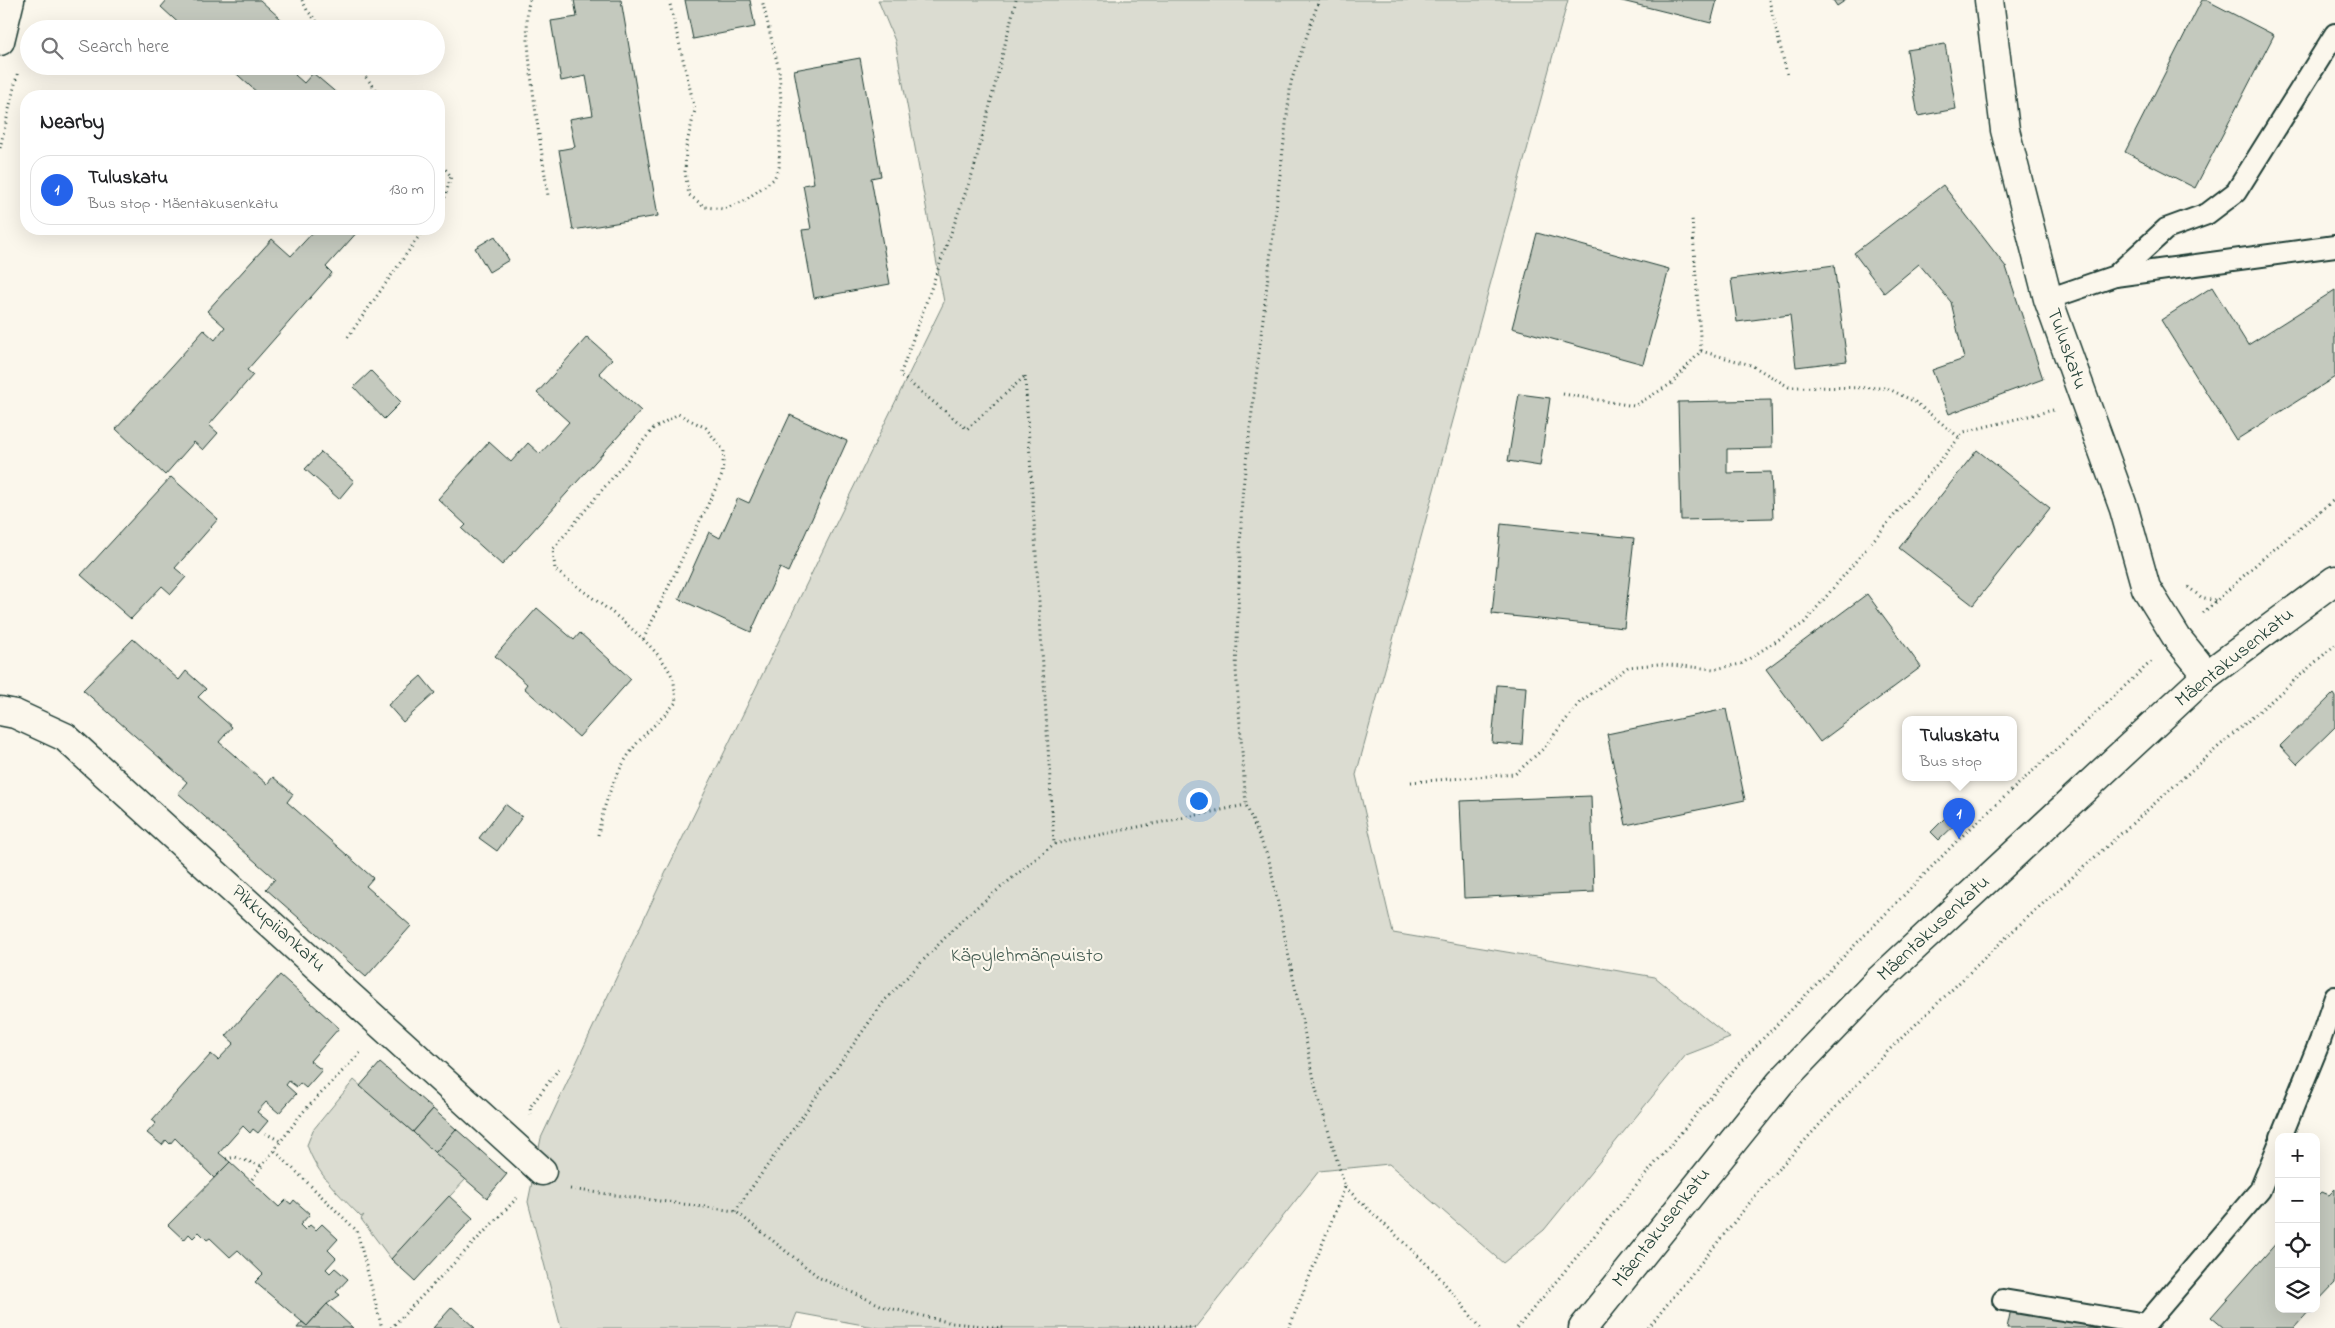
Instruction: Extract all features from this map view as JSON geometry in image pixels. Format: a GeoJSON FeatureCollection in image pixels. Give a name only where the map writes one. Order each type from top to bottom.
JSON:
{"type":"FeatureCollection","features":[{"type":"Feature","properties":{"kind":"street"},"geometry":{"type":"LineString","coordinates":[[0,41],[10,0]]}},
{"type":"Feature","properties":{"kind":"street","name":"Tuluskatu"},"geometry":{"type":"LineString","coordinates":[[1989,0],[2004,130],[2048,299],[2124,509],[2146,588],[2177,638],[2207,675]]}},
{"type":"Feature","properties":{"kind":"street","name":"Mäentakusenkatu"},"geometry":{"type":"LineString","coordinates":[[1583,1328],[1780,1083],[1880,979],[1938,923],[2207,675],[2335,580]]}},
{"type":"Feature","properties":{"kind":"street","name":"Pikkupiiankatu"},"geometry":{"type":"LineString","coordinates":[[0,711],[15,714],[65,737],[551,1179]]}},
{"type":"Feature","properties":{"kind":"lane"},"geometry":{"type":"LineString","coordinates":[[2115,276],[2166,229],[2207,214],[2236,192],[2335,34]]}},
{"type":"Feature","properties":{"kind":"lane"},"geometry":{"type":"LineString","coordinates":[[2048,299],[2115,276],[2335,246]]}},
{"type":"Feature","properties":{"kind":"lane"},"geometry":{"type":"LineString","coordinates":[[2284,1133],[2320,1041],[2335,997]]}},
{"type":"Feature","properties":{"kind":"lane"},"geometry":{"type":"LineString","coordinates":[[2003,1300],[2146,1324],[2260,1190],[2275,1154]]}},
{"type":"Feature","properties":{"kind":"path"},"geometry":{"type":"LineString","coordinates":[[302,0],[315,20]]}},
{"type":"Feature","properties":{"kind":"path"},"geometry":{"type":"LineString","coordinates":[[530,0],[527,6],[527,34],[548,196]]}},
{"type":"Feature","properties":{"kind":"path"},"geometry":{"type":"LineString","coordinates":[[669,0],[695,110],[686,147],[685,172],[689,195],[705,207],[724,210],[744,201],[774,179],[779,167],[781,110],[779,70],[762,0]]}},
{"type":"Feature","properties":{"kind":"path"},"geometry":{"type":"LineString","coordinates":[[1016,0],[974,169],[900,375],[967,429],[1025,376],[1054,844]]}},
{"type":"Feature","properties":{"kind":"path"},"geometry":{"type":"LineString","coordinates":[[1319,0],[1292,82],[1242,496],[1236,670],[1246,805],[1269,860],[1316,1089],[1345,1187],[1436,1273],[1481,1328]]}},
{"type":"Feature","properties":{"kind":"path"},"geometry":{"type":"LineString","coordinates":[[1769,0],[1787,74]]}},
{"type":"Feature","properties":{"kind":"path"},"geometry":{"type":"LineString","coordinates":[[0,148],[19,64]]}},
{"type":"Feature","properties":{"kind":"path"},"geometry":{"type":"LineString","coordinates":[[364,75],[377,90]]}},
{"type":"Feature","properties":{"kind":"path"},"geometry":{"type":"LineString","coordinates":[[445,169],[451,176],[445,197]]}},
{"type":"Feature","properties":{"kind":"path"},"geometry":{"type":"LineString","coordinates":[[1564,394],[1634,406],[1671,384],[1701,351],[1692,218]]}},
{"type":"Feature","properties":{"kind":"path"},"geometry":{"type":"LineString","coordinates":[[348,337],[420,235]]}},
{"type":"Feature","properties":{"kind":"path"},"geometry":{"type":"LineString","coordinates":[[1701,351],[1751,365],[1789,387],[1887,388],[1915,402],[1960,438]]}},
{"type":"Feature","properties":{"kind":"path"},"geometry":{"type":"LineString","coordinates":[[1411,782],[1516,774],[1543,749],[1580,702],[1628,667],[1659,664],[1714,669],[1741,664],[1804,623],[1964,432],[2085,402]]}},
{"type":"Feature","properties":{"kind":"path"},"geometry":{"type":"LineString","coordinates":[[598,835],[603,809],[618,772],[638,742],[662,720],[676,702],[673,678],[662,659],[643,640],[555,570],[552,549],[653,429],[678,414],[706,428],[724,451],[722,475],[643,640]]}},
{"type":"Feature","properties":{"kind":"path"},"geometry":{"type":"LineString","coordinates":[[1648,1328],[1769,1179],[1888,1051],[2018,926],[2192,769],[2335,645]]}},
{"type":"Feature","properties":{"kind":"path"},"geometry":{"type":"LineString","coordinates":[[735,1211],[885,1000],[966,916],[1054,844],[1246,805]]}},
{"type":"Feature","properties":{"kind":"path"},"geometry":{"type":"LineString","coordinates":[[252,1179],[304,1112],[384,1026]]}},
{"type":"Feature","properties":{"kind":"path"},"geometry":{"type":"LineString","coordinates":[[532,1116],[530,1107],[561,1066]]}},
{"type":"Feature","properties":{"kind":"path"},"geometry":{"type":"LineString","coordinates":[[265,1133],[282,1142]]}},
{"type":"Feature","properties":{"kind":"path"},"geometry":{"type":"LineString","coordinates":[[275,1151],[357,1231],[382,1328]]}},
{"type":"Feature","properties":{"kind":"path"},"geometry":{"type":"LineString","coordinates":[[226,1159],[235,1156],[262,1166]]}},
{"type":"Feature","properties":{"kind":"path"},"geometry":{"type":"LineString","coordinates":[[391,1328],[551,1179],[735,1211],[820,1278],[885,1307],[952,1323],[1004,1328]]}},
{"type":"Feature","properties":{"kind":"path"},"geometry":{"type":"LineString","coordinates":[[1289,1328],[1345,1187]]}},
{"type":"Feature","properties":{"kind":"path"},"geometry":{"type":"LineString","coordinates":[[1129,1328],[1163,1326],[1196,1328]]}},
{"type":"Feature","properties":{"kind":"green space","name":"Käpylehmänpuisto"},"geometry":{"type":"Polygon","coordinates":[[[878,0],[1568,0],[1356,775],[1393,933],[1655,977],[1730,1038],[1686,1055],[1544,1230],[1503,1263],[1389,1164],[1319,1171],[1195,1328],[880,1328],[797,1313],[791,1328],[561,1328],[528,1202],[541,1138],[664,876],[944,302],[895,41],[878,0]]]}},
{"type":"Feature","properties":{"kind":"green space"},"geometry":{"type":"Polygon","coordinates":[[[354,1080],[466,1179],[391,1259],[361,1219],[364,1215],[361,1217],[323,1175],[311,1156],[307,1145],[313,1130],[354,1080]]]}},
{"type":"Feature","properties":{"kind":"building"},"geometry":{"type":"Polygon","coordinates":[[[167,0],[260,0],[282,20],[175,20],[161,7],[167,0]]]}},
{"type":"Feature","properties":{"kind":"building"},"geometry":{"type":"Polygon","coordinates":[[[574,0],[621,0],[658,216],[573,230],[559,150],[575,147],[569,119],[593,115],[586,76],[561,81],[551,21],[577,17],[574,0]]]}},
{"type":"Feature","properties":{"kind":"building"},"geometry":{"type":"Polygon","coordinates":[[[685,0],[750,0],[755,27],[693,39],[685,0]]]}},
{"type":"Feature","properties":{"kind":"building"},"geometry":{"type":"Polygon","coordinates":[[[1618,0],[1717,0],[1711,23],[1618,0]]]}},
{"type":"Feature","properties":{"kind":"building"},"geometry":{"type":"Polygon","coordinates":[[[1833,0],[1846,0],[1837,6],[1833,0]]]}},
{"type":"Feature","properties":{"kind":"building"},"geometry":{"type":"Polygon","coordinates":[[[2202,0],[2206,0],[2274,35],[2195,188],[2125,152],[2202,0]]]}},
{"type":"Feature","properties":{"kind":"building"},"geometry":{"type":"Polygon","coordinates":[[[1945,44],[1956,109],[1918,116],[1907,50],[1945,44]]]}},
{"type":"Feature","properties":{"kind":"building"},"geometry":{"type":"Polygon","coordinates":[[[860,58],[881,176],[871,178],[890,284],[814,298],[802,230],[811,229],[803,185],[814,183],[794,70],[860,58]]]}},
{"type":"Feature","properties":{"kind":"building"},"geometry":{"type":"Polygon","coordinates":[[[238,75],[295,75],[304,83],[311,75],[315,75],[333,90],[254,90],[238,75]]]}},
{"type":"Feature","properties":{"kind":"building"},"geometry":{"type":"Polygon","coordinates":[[[1943,185],[2006,267],[2043,379],[1949,414],[1932,370],[1964,359],[1951,302],[1919,264],[1884,293],[1854,253],[1943,185]]]}},
{"type":"Feature","properties":{"kind":"building"},"geometry":{"type":"Polygon","coordinates":[[[1537,233],[1669,269],[1643,364],[1512,328],[1537,233]]]}},
{"type":"Feature","properties":{"kind":"building"},"geometry":{"type":"Polygon","coordinates":[[[310,235],[355,235],[326,267],[332,273],[247,370],[253,375],[209,425],[218,433],[203,450],[194,442],[165,475],[116,429],[204,330],[215,340],[225,327],[207,311],[272,239],[291,256],[310,235]]]}},
{"type":"Feature","properties":{"kind":"building"},"geometry":{"type":"Polygon","coordinates":[[[495,236],[509,260],[489,272],[475,248],[495,236]]]}},
{"type":"Feature","properties":{"kind":"building"},"geometry":{"type":"Polygon","coordinates":[[[1834,265],[1847,361],[1796,367],[1790,315],[1737,322],[1731,279],[1834,265]]]}},
{"type":"Feature","properties":{"kind":"building"},"geometry":{"type":"Polygon","coordinates":[[[2212,287],[2248,345],[2335,290],[2335,377],[2236,440],[2161,320],[2212,287]]]}},
{"type":"Feature","properties":{"kind":"building"},"geometry":{"type":"Polygon","coordinates":[[[587,337],[612,359],[599,373],[641,411],[502,565],[462,529],[466,525],[438,499],[489,442],[511,462],[528,443],[540,454],[569,422],[537,393],[587,337]]]}},
{"type":"Feature","properties":{"kind":"building"},"geometry":{"type":"Polygon","coordinates":[[[371,371],[401,402],[384,419],[354,387],[371,371]]]}},
{"type":"Feature","properties":{"kind":"building"},"geometry":{"type":"Polygon","coordinates":[[[1519,394],[1550,398],[1540,466],[1508,461],[1519,394]]]}},
{"type":"Feature","properties":{"kind":"building"},"geometry":{"type":"Polygon","coordinates":[[[1771,400],[1772,448],[1727,449],[1727,473],[1771,472],[1773,518],[1681,520],[1678,402],[1771,400]]]}},
{"type":"Feature","properties":{"kind":"building"},"geometry":{"type":"Polygon","coordinates":[[[790,415],[847,441],[788,572],[780,568],[751,632],[679,599],[709,532],[720,538],[738,498],[749,503],[790,415]]]}},
{"type":"Feature","properties":{"kind":"building"},"geometry":{"type":"Polygon","coordinates":[[[1977,450],[2050,508],[1973,605],[1899,548],[1977,450]]]}},
{"type":"Feature","properties":{"kind":"building"},"geometry":{"type":"Polygon","coordinates":[[[321,452],[354,481],[339,499],[305,469],[321,452]]]}},
{"type":"Feature","properties":{"kind":"building"},"geometry":{"type":"Polygon","coordinates":[[[171,477],[218,519],[175,568],[186,577],[171,594],[162,586],[131,619],[81,575],[171,477]]]}},
{"type":"Feature","properties":{"kind":"building"},"geometry":{"type":"Polygon","coordinates":[[[1501,524],[1634,538],[1624,628],[1492,614],[1501,524]]]}},
{"type":"Feature","properties":{"kind":"building"},"geometry":{"type":"Polygon","coordinates":[[[1867,594],[1921,667],[1820,742],[1766,669],[1867,594]]]}},
{"type":"Feature","properties":{"kind":"building"},"geometry":{"type":"Polygon","coordinates":[[[537,608],[574,640],[580,633],[631,679],[579,737],[524,688],[527,684],[495,656],[537,608]]]}},
{"type":"Feature","properties":{"kind":"building"},"geometry":{"type":"Polygon","coordinates":[[[133,639],[179,680],[186,671],[206,689],[198,697],[232,727],[219,742],[267,784],[273,777],[293,794],[287,802],[373,878],[366,886],[411,926],[366,977],[266,889],[275,879],[178,793],[187,782],[83,690],[133,639]]]}},
{"type":"Feature","properties":{"kind":"building"},"geometry":{"type":"Polygon","coordinates":[[[421,676],[435,693],[403,722],[388,705],[421,676]]]}},
{"type":"Feature","properties":{"kind":"building"},"geometry":{"type":"Polygon","coordinates":[[[1497,685],[1526,687],[1522,745],[1492,743],[1497,685]]]}},
{"type":"Feature","properties":{"kind":"building"},"geometry":{"type":"Polygon","coordinates":[[[2333,694],[2335,697],[2335,727],[2297,764],[2280,746],[2333,694]]]}},
{"type":"Feature","properties":{"kind":"building"},"geometry":{"type":"Polygon","coordinates":[[[1726,709],[1745,800],[1626,825],[1607,734],[1726,709]]]}},
{"type":"Feature","properties":{"kind":"building"},"geometry":{"type":"Polygon","coordinates":[[[1591,796],[1594,892],[1464,898],[1460,801],[1591,796]]]}},
{"type":"Feature","properties":{"kind":"building"},"geometry":{"type":"Polygon","coordinates":[[[505,804],[522,817],[497,851],[479,838],[505,804]]]}},
{"type":"Feature","properties":{"kind":"building"},"geometry":{"type":"Polygon","coordinates":[[[1951,812],[1960,820],[1939,840],[1931,832],[1951,812]]]}},
{"type":"Feature","properties":{"kind":"building"},"geometry":{"type":"Polygon","coordinates":[[[280,975],[339,1028],[310,1061],[322,1070],[306,1088],[300,1083],[297,1087],[289,1081],[286,1085],[296,1094],[279,1113],[266,1102],[257,1112],[268,1121],[258,1133],[253,1129],[250,1133],[243,1126],[219,1153],[230,1162],[214,1178],[175,1138],[170,1144],[166,1140],[162,1145],[147,1133],[156,1123],[152,1120],[211,1054],[218,1060],[234,1043],[226,1036],[280,975]]]}},
{"type":"Feature","properties":{"kind":"building"},"geometry":{"type":"Polygon","coordinates":[[[380,1063],[433,1109],[413,1132],[360,1086],[380,1063]]]}},
{"type":"Feature","properties":{"kind":"building"},"geometry":{"type":"Polygon","coordinates":[[[433,1109],[456,1129],[435,1153],[413,1132],[433,1109]]]}},
{"type":"Feature","properties":{"kind":"building"},"geometry":{"type":"Polygon","coordinates":[[[456,1129],[507,1174],[487,1198],[435,1153],[456,1129]]]}},
{"type":"Feature","properties":{"kind":"building"},"geometry":{"type":"Polygon","coordinates":[[[230,1162],[279,1207],[286,1200],[291,1204],[294,1200],[310,1214],[300,1225],[305,1230],[310,1225],[316,1230],[322,1224],[338,1239],[328,1250],[336,1258],[326,1269],[330,1273],[335,1268],[348,1279],[336,1292],[340,1295],[327,1304],[307,1326],[255,1282],[263,1274],[238,1250],[230,1257],[210,1238],[207,1240],[199,1232],[193,1238],[189,1234],[184,1240],[168,1225],[230,1162]]]}},
{"type":"Feature","properties":{"kind":"building"},"geometry":{"type":"Polygon","coordinates":[[[2335,1189],[2335,1283],[2320,1299],[2320,1194],[2322,1192],[2329,1195],[2335,1189]]]}},
{"type":"Feature","properties":{"kind":"building"},"geometry":{"type":"Polygon","coordinates":[[[449,1196],[473,1218],[415,1281],[391,1259],[449,1196]]]}},
{"type":"Feature","properties":{"kind":"building"},"geometry":{"type":"Polygon","coordinates":[[[2275,1245],[2275,1313],[2307,1313],[2294,1328],[2224,1328],[2211,1317],[2275,1245]]]}},
{"type":"Feature","properties":{"kind":"building"},"geometry":{"type":"Polygon","coordinates":[[[327,1304],[353,1328],[297,1328],[302,1322],[307,1326],[327,1304]]]}},
{"type":"Feature","properties":{"kind":"building"},"geometry":{"type":"Polygon","coordinates":[[[452,1307],[475,1328],[433,1328],[452,1307]]]}},
{"type":"Feature","properties":{"kind":"building"},"geometry":{"type":"Polygon","coordinates":[[[2011,1309],[2098,1328],[2007,1328],[2011,1309]]]}},
{"type":"Feature","properties":{"kind":"place","name":"Tuluskatu"},"geometry":{"type":"Point","coordinates":[1959,839]}}]}
